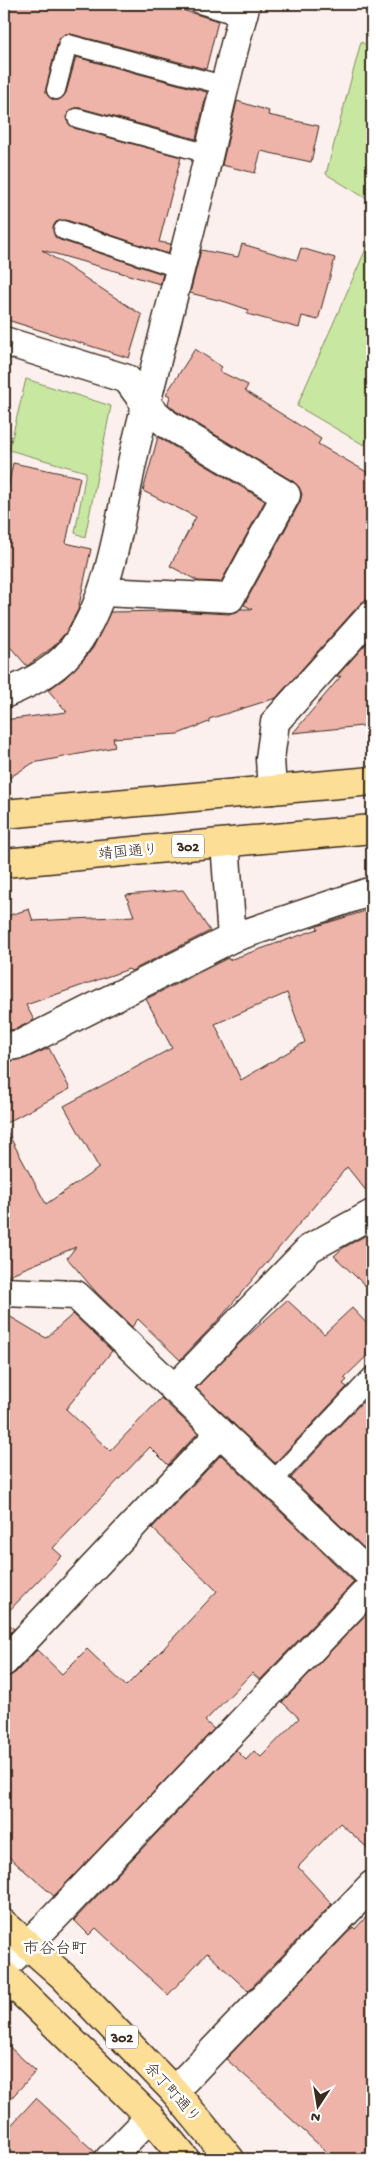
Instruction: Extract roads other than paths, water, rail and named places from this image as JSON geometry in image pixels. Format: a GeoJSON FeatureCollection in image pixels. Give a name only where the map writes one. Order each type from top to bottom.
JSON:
{"type":"FeatureCollection","features":[{"type":"Feature","properties":{"kind":"main road"},"geometry":{"type":"LineString","coordinates":[[4,814],[372,781]]}},
{"type":"Feature","properties":{"kind":"main road","name":"靖国通り"},"geometry":{"type":"LineString","coordinates":[[4,863],[372,829]]}},
{"type":"Feature","properties":{"kind":"main road","name":"余丁町通り"},"geometry":{"type":"LineString","coordinates":[[4,1924],[64,1977],[174,2091],[230,2159]]}},
{"type":"Feature","properties":{"kind":"main road","name":"302"},"geometry":{"type":"LineString","coordinates":[[4,1975],[150,2116],[185,2159]]}},
{"type":"Feature","properties":{"kind":"street"},"geometry":{"type":"LineString","coordinates":[[4,694],[33,682],[58,664],[79,640],[104,592],[146,405],[209,154],[223,85],[244,10]]}},
{"type":"Feature","properties":{"kind":"street"},"geometry":{"type":"LineString","coordinates":[[4,341],[127,379],[146,405],[167,424],[286,495],[230,598],[104,592]]}},
{"type":"Feature","properties":{"kind":"street"},"geometry":{"type":"LineString","coordinates":[[272,790],[270,759],[274,722],[372,614]]}},
{"type":"Feature","properties":{"kind":"street"},"geometry":{"type":"LineString","coordinates":[[225,843],[232,938]]}},
{"type":"Feature","properties":{"kind":"street"},"geometry":{"type":"LineString","coordinates":[[4,1047],[21,1044],[232,938],[372,891]]}},
{"type":"Feature","properties":{"kind":"street"},"geometry":{"type":"LineString","coordinates":[[174,1388],[310,1248],[372,1214]]}},
{"type":"Feature","properties":{"kind":"street"},"geometry":{"type":"LineString","coordinates":[[4,1292],[76,1295],[372,1577]]}},
{"type":"Feature","properties":{"kind":"street"},"geometry":{"type":"LineString","coordinates":[[4,1662],[220,1433]]}},
{"type":"Feature","properties":{"kind":"street"},"geometry":{"type":"LineString","coordinates":[[4,1967],[27,1946],[372,1586]]}},
{"type":"Feature","properties":{"kind":"street"},"geometry":{"type":"LineString","coordinates":[[174,2091],[372,1885]]}},
{"type":"Feature","properties":{"kind":"street"},"geometry":{"type":"LineString","coordinates":[[109,2159],[150,2116]]}},
{"type":"Feature","properties":{"kind":"lane"},"geometry":{"type":"LineString","coordinates":[[199,4],[244,10]]}},
{"type":"Feature","properties":{"kind":"lane"},"geometry":{"type":"LineString","coordinates":[[56,90],[68,44],[223,85]]}},
{"type":"Feature","properties":{"kind":"lane"},"geometry":{"type":"LineString","coordinates":[[77,118],[209,154]]}},
{"type":"Feature","properties":{"kind":"lane"},"geometry":{"type":"LineString","coordinates":[[63,230],[181,269]]}},
{"type":"Feature","properties":{"kind":"lane"},"geometry":{"type":"LineString","coordinates":[[272,1482],[372,1376]]}},
{"type":"Feature","properties":{"kind":"district","name":"市谷台町"},"geometry":{"type":"Point","coordinates":[55,1947]}}]}
